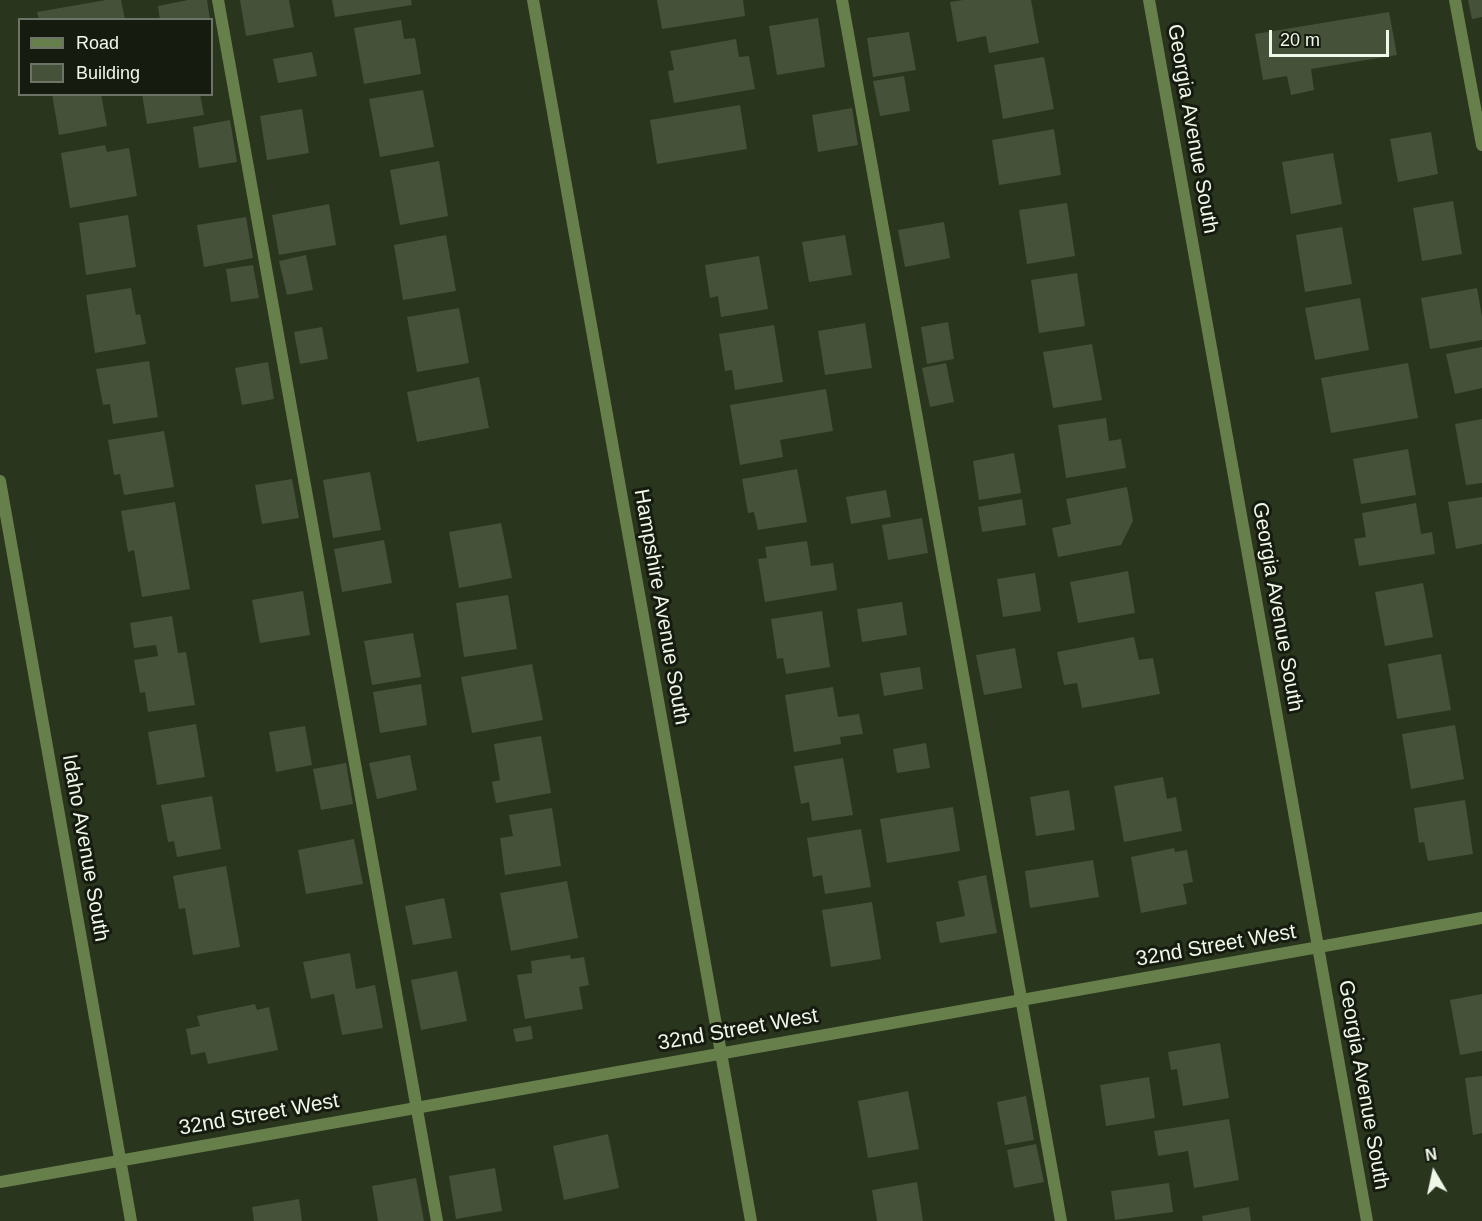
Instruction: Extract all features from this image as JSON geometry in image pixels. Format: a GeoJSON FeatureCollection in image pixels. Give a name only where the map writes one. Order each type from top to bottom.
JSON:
{"type":"FeatureCollection","features":[{"type":"Feature","properties":{"kind":"street"},"geometry":{"type":"LineString","coordinates":[[218,0],[437,1221]]}},
{"type":"Feature","properties":{"kind":"street","name":"Hampshire Avenue South"},"geometry":{"type":"LineString","coordinates":[[533,0],[751,1221]]}},
{"type":"Feature","properties":{"kind":"street"},"geometry":{"type":"LineString","coordinates":[[842,0],[1061,1221]]}},
{"type":"Feature","properties":{"kind":"street","name":"Georgia Avenue South"},"geometry":{"type":"LineString","coordinates":[[1149,0],[1367,1221]]}},
{"type":"Feature","properties":{"kind":"street"},"geometry":{"type":"LineString","coordinates":[[1455,0],[1482,145]]}},
{"type":"Feature","properties":{"kind":"street","name":"Idaho Avenue South"},"geometry":{"type":"LineString","coordinates":[[0,481],[131,1221]]}},
{"type":"Feature","properties":{"kind":"street","name":"32nd Street West"},"geometry":{"type":"LineString","coordinates":[[0,1182],[1482,918]]}},
{"type":"Feature","properties":{"kind":"building"},"geometry":{"type":"Polygon","coordinates":[[[106,0],[121,0],[125,18],[38,18],[37,12],[106,0]]]}},
{"type":"Feature","properties":{"kind":"building"},"geometry":{"type":"Polygon","coordinates":[[[188,0],[207,0],[210,18],[160,18],[158,6],[188,0]]]}},
{"type":"Feature","properties":{"kind":"building"},"geometry":{"type":"Polygon","coordinates":[[[240,0],[289,0],[294,27],[246,36],[240,0]]]}},
{"type":"Feature","properties":{"kind":"building"},"geometry":{"type":"Polygon","coordinates":[[[332,0],[411,0],[412,5],[335,17],[332,0]]]}},
{"type":"Feature","properties":{"kind":"building"},"geometry":{"type":"Polygon","coordinates":[[[657,0],[743,0],[745,16],[662,29],[657,0]]]}},
{"type":"Feature","properties":{"kind":"building"},"geometry":{"type":"Polygon","coordinates":[[[1031,0],[1039,43],[989,53],[986,36],[957,42],[950,2],[1031,0]]]}},
{"type":"Feature","properties":{"kind":"building"},"geometry":{"type":"Polygon","coordinates":[[[1468,0],[1482,0],[1482,17],[1472,19],[1468,0]]]}},
{"type":"Feature","properties":{"kind":"building"},"geometry":{"type":"Polygon","coordinates":[[[1389,12],[1397,55],[1311,69],[1314,90],[1291,95],[1287,76],[1263,80],[1255,34],[1389,12]]]}},
{"type":"Feature","properties":{"kind":"building"},"geometry":{"type":"Polygon","coordinates":[[[818,18],[825,67],[777,75],[769,26],[818,18]]]}},
{"type":"Feature","properties":{"kind":"building"},"geometry":{"type":"Polygon","coordinates":[[[401,20],[404,39],[415,38],[421,74],[364,84],[354,28],[401,20]]]}},
{"type":"Feature","properties":{"kind":"building"},"geometry":{"type":"Polygon","coordinates":[[[909,32],[916,70],[873,77],[867,38],[909,32]]]}},
{"type":"Feature","properties":{"kind":"building"},"geometry":{"type":"Polygon","coordinates":[[[736,39],[739,57],[749,56],[755,89],[674,103],[668,71],[674,70],[670,51],[736,39]]]}},
{"type":"Feature","properties":{"kind":"building"},"geometry":{"type":"Polygon","coordinates":[[[312,52],[317,76],[278,83],[273,59],[312,52]]]}},
{"type":"Feature","properties":{"kind":"building"},"geometry":{"type":"Polygon","coordinates":[[[1044,57],[1054,109],[1003,119],[994,65],[1044,57]]]}},
{"type":"Feature","properties":{"kind":"building"},"geometry":{"type":"Polygon","coordinates":[[[904,76],[910,111],[880,116],[873,81],[904,76]]]}},
{"type":"Feature","properties":{"kind":"building"},"geometry":{"type":"Polygon","coordinates":[[[423,90],[434,147],[380,157],[369,99],[423,90]]]}},
{"type":"Feature","properties":{"kind":"building"},"geometry":{"type":"Polygon","coordinates":[[[52,96],[101,96],[107,126],[59,135],[52,96]]]}},
{"type":"Feature","properties":{"kind":"building"},"geometry":{"type":"Polygon","coordinates":[[[142,96],[200,96],[204,115],[147,124],[142,96]]]}},
{"type":"Feature","properties":{"kind":"building"},"geometry":{"type":"Polygon","coordinates":[[[740,105],[747,149],[657,164],[650,120],[740,105]]]}},
{"type":"Feature","properties":{"kind":"building"},"geometry":{"type":"Polygon","coordinates":[[[852,108],[858,145],[818,152],[812,115],[852,108]]]}},
{"type":"Feature","properties":{"kind":"building"},"geometry":{"type":"Polygon","coordinates":[[[302,109],[309,153],[267,160],[260,116],[302,109]]]}},
{"type":"Feature","properties":{"kind":"building"},"geometry":{"type":"Polygon","coordinates":[[[230,120],[237,162],[199,168],[193,127],[230,120]]]}},
{"type":"Feature","properties":{"kind":"building"},"geometry":{"type":"Polygon","coordinates":[[[1054,129],[1061,175],[999,185],[992,140],[1054,129]]]}},
{"type":"Feature","properties":{"kind":"building"},"geometry":{"type":"Polygon","coordinates":[[[1431,132],[1438,174],[1398,182],[1390,139],[1431,132]]]}},
{"type":"Feature","properties":{"kind":"building"},"geometry":{"type":"Polygon","coordinates":[[[105,145],[107,152],[129,148],[137,196],[70,208],[61,153],[105,145]]]}},
{"type":"Feature","properties":{"kind":"building"},"geometry":{"type":"Polygon","coordinates":[[[1333,153],[1342,204],[1291,214],[1282,162],[1333,153]]]}},
{"type":"Feature","properties":{"kind":"building"},"geometry":{"type":"Polygon","coordinates":[[[439,161],[448,216],[400,225],[390,170],[439,161]]]}},
{"type":"Feature","properties":{"kind":"building"},"geometry":{"type":"Polygon","coordinates":[[[1453,201],[1462,254],[1422,261],[1413,208],[1453,201]]]}},
{"type":"Feature","properties":{"kind":"building"},"geometry":{"type":"Polygon","coordinates":[[[1067,203],[1075,256],[1027,264],[1019,210],[1067,203]]]}},
{"type":"Feature","properties":{"kind":"building"},"geometry":{"type":"Polygon","coordinates":[[[329,204],[336,245],[279,255],[272,215],[329,204]]]}},
{"type":"Feature","properties":{"kind":"building"},"geometry":{"type":"Polygon","coordinates":[[[128,215],[136,267],[86,275],[79,223],[128,215]]]}},
{"type":"Feature","properties":{"kind":"building"},"geometry":{"type":"Polygon","coordinates":[[[246,217],[253,258],[204,267],[197,225],[246,217]]]}},
{"type":"Feature","properties":{"kind":"building"},"geometry":{"type":"Polygon","coordinates":[[[944,222],[950,258],[905,267],[898,230],[944,222]]]}},
{"type":"Feature","properties":{"kind":"building"},"geometry":{"type":"Polygon","coordinates":[[[1342,227],[1352,284],[1305,292],[1296,235],[1342,227]]]}},
{"type":"Feature","properties":{"kind":"building"},"geometry":{"type":"Polygon","coordinates":[[[446,235],[456,291],[403,300],[394,245],[446,235]]]}},
{"type":"Feature","properties":{"kind":"building"},"geometry":{"type":"Polygon","coordinates":[[[845,235],[852,275],[809,282],[802,242],[845,235]]]}},
{"type":"Feature","properties":{"kind":"building"},"geometry":{"type":"Polygon","coordinates":[[[306,255],[313,290],[287,295],[279,261],[306,255]]]}},
{"type":"Feature","properties":{"kind":"building"},"geometry":{"type":"Polygon","coordinates":[[[759,256],[768,309],[721,317],[718,296],[710,298],[705,265],[759,256]]]}},
{"type":"Feature","properties":{"kind":"building"},"geometry":{"type":"Polygon","coordinates":[[[253,265],[259,298],[231,302],[226,269],[253,265]]]}},
{"type":"Feature","properties":{"kind":"building"},"geometry":{"type":"Polygon","coordinates":[[[1077,273],[1085,326],[1039,333],[1031,280],[1077,273]]]}},
{"type":"Feature","properties":{"kind":"building"},"geometry":{"type":"Polygon","coordinates":[[[131,288],[136,315],[140,314],[146,344],[95,353],[86,295],[131,288]]]}},
{"type":"Feature","properties":{"kind":"building"},"geometry":{"type":"Polygon","coordinates":[[[1477,288],[1482,317],[1482,340],[1430,349],[1421,298],[1477,288]]]}},
{"type":"Feature","properties":{"kind":"building"},"geometry":{"type":"Polygon","coordinates":[[[1360,298],[1369,350],[1315,360],[1305,308],[1360,298]]]}},
{"type":"Feature","properties":{"kind":"building"},"geometry":{"type":"Polygon","coordinates":[[[459,308],[469,363],[417,372],[407,317],[459,308]]]}},
{"type":"Feature","properties":{"kind":"building"},"geometry":{"type":"Polygon","coordinates":[[[948,322],[954,359],[927,364],[921,327],[948,322]]]}},
{"type":"Feature","properties":{"kind":"building"},"geometry":{"type":"Polygon","coordinates":[[[865,323],[872,368],[825,375],[818,331],[865,323]]]}},
{"type":"Feature","properties":{"kind":"building"},"geometry":{"type":"Polygon","coordinates":[[[774,325],[783,382],[735,390],[732,370],[725,371],[719,334],[774,325]]]}},
{"type":"Feature","properties":{"kind":"building"},"geometry":{"type":"Polygon","coordinates":[[[322,327],[328,359],[300,364],[294,332],[322,327]]]}},
{"type":"Feature","properties":{"kind":"building"},"geometry":{"type":"Polygon","coordinates":[[[1092,344],[1102,400],[1053,408],[1043,352],[1092,344]]]}},
{"type":"Feature","properties":{"kind":"building"},"geometry":{"type":"Polygon","coordinates":[[[1482,347],[1482,388],[1455,394],[1446,354],[1482,347]]]}},
{"type":"Feature","properties":{"kind":"building"},"geometry":{"type":"Polygon","coordinates":[[[149,361],[158,417],[113,424],[110,404],[103,405],[96,369],[149,361]]]}},
{"type":"Feature","properties":{"kind":"building"},"geometry":{"type":"Polygon","coordinates":[[[268,362],[274,399],[242,405],[235,368],[268,362]]]}},
{"type":"Feature","properties":{"kind":"building"},"geometry":{"type":"Polygon","coordinates":[[[946,363],[954,402],[930,407],[922,368],[946,363]]]}},
{"type":"Feature","properties":{"kind":"building"},"geometry":{"type":"Polygon","coordinates":[[[1408,363],[1418,418],[1331,433],[1321,378],[1408,363]]]}},
{"type":"Feature","properties":{"kind":"building"},"geometry":{"type":"Polygon","coordinates":[[[479,377],[489,428],[417,442],[407,392],[479,377]]]}},
{"type":"Feature","properties":{"kind":"building"},"geometry":{"type":"Polygon","coordinates":[[[826,389],[833,431],[780,440],[783,457],[740,465],[730,405],[826,389]]]}},
{"type":"Feature","properties":{"kind":"building"},"geometry":{"type":"Polygon","coordinates":[[[1106,418],[1109,441],[1121,439],[1126,468],[1066,478],[1058,425],[1106,418]]]}},
{"type":"Feature","properties":{"kind":"building"},"geometry":{"type":"Polygon","coordinates":[[[1482,419],[1482,483],[1466,485],[1455,424],[1482,419]]]}},
{"type":"Feature","properties":{"kind":"building"},"geometry":{"type":"Polygon","coordinates":[[[164,431],[174,487],[124,495],[120,474],[114,475],[108,440],[164,431]]]}},
{"type":"Feature","properties":{"kind":"building"},"geometry":{"type":"Polygon","coordinates":[[[1408,449],[1416,495],[1361,504],[1353,459],[1408,449]]]}},
{"type":"Feature","properties":{"kind":"building"},"geometry":{"type":"Polygon","coordinates":[[[1014,453],[1021,493],[979,500],[973,461],[1014,453]]]}},
{"type":"Feature","properties":{"kind":"building"},"geometry":{"type":"Polygon","coordinates":[[[797,469],[807,522],[758,530],[754,512],[748,513],[742,479],[797,469]]]}},
{"type":"Feature","properties":{"kind":"building"},"geometry":{"type":"Polygon","coordinates":[[[370,472],[381,530],[333,538],[323,480],[370,472]]]}},
{"type":"Feature","properties":{"kind":"building"},"geometry":{"type":"Polygon","coordinates":[[[292,479],[299,518],[262,524],[255,485],[292,479]]]}},
{"type":"Feature","properties":{"kind":"building"},"geometry":{"type":"Polygon","coordinates":[[[1127,487],[1133,521],[1121,545],[1058,557],[1052,528],[1071,524],[1066,499],[1127,487]]]}},
{"type":"Feature","properties":{"kind":"building"},"geometry":{"type":"Polygon","coordinates":[[[886,490],[891,517],[851,524],[846,497],[886,490]]]}},
{"type":"Feature","properties":{"kind":"building"},"geometry":{"type":"Polygon","coordinates":[[[1482,497],[1482,544],[1456,549],[1448,502],[1482,497]]]}},
{"type":"Feature","properties":{"kind":"building"},"geometry":{"type":"Polygon","coordinates":[[[1022,499],[1026,525],[982,532],[978,507],[1022,499]]]}},
{"type":"Feature","properties":{"kind":"building"},"geometry":{"type":"Polygon","coordinates":[[[175,502],[190,589],[142,597],[134,550],[128,552],[121,511],[175,502]]]}},
{"type":"Feature","properties":{"kind":"building"},"geometry":{"type":"Polygon","coordinates":[[[1416,503],[1421,534],[1432,532],[1435,554],[1359,566],[1354,539],[1366,537],[1362,513],[1416,503]]]}},
{"type":"Feature","properties":{"kind":"building"},"geometry":{"type":"Polygon","coordinates":[[[922,518],[928,553],[888,560],[882,525],[922,518]]]}},
{"type":"Feature","properties":{"kind":"building"},"geometry":{"type":"Polygon","coordinates":[[[501,523],[512,578],[459,588],[449,532],[501,523]]]}},
{"type":"Feature","properties":{"kind":"building"},"geometry":{"type":"Polygon","coordinates":[[[384,540],[392,583],[342,592],[334,549],[384,540]]]}},
{"type":"Feature","properties":{"kind":"building"},"geometry":{"type":"Polygon","coordinates":[[[807,541],[811,566],[833,563],[837,590],[765,602],[758,559],[767,558],[765,547],[807,541]]]}},
{"type":"Feature","properties":{"kind":"building"},"geometry":{"type":"Polygon","coordinates":[[[1128,571],[1135,613],[1078,623],[1070,582],[1128,571]]]}},
{"type":"Feature","properties":{"kind":"building"},"geometry":{"type":"Polygon","coordinates":[[[1035,573],[1041,611],[1003,617],[997,579],[1035,573]]]}},
{"type":"Feature","properties":{"kind":"building"},"geometry":{"type":"Polygon","coordinates":[[[1423,583],[1433,637],[1385,646],[1375,592],[1423,583]]]}},
{"type":"Feature","properties":{"kind":"building"},"geometry":{"type":"Polygon","coordinates":[[[303,591],[310,635],[260,643],[252,600],[303,591]]]}},
{"type":"Feature","properties":{"kind":"building"},"geometry":{"type":"Polygon","coordinates":[[[508,595],[517,649],[464,657],[456,603],[508,595]]]}},
{"type":"Feature","properties":{"kind":"building"},"geometry":{"type":"Polygon","coordinates":[[[902,602],[907,635],[862,642],[857,609],[902,602]]]}},
{"type":"Feature","properties":{"kind":"building"},"geometry":{"type":"Polygon","coordinates":[[[822,611],[830,667],[786,674],[783,658],[777,659],[771,619],[822,611]]]}},
{"type":"Feature","properties":{"kind":"building"},"geometry":{"type":"Polygon","coordinates":[[[172,616],[178,653],[186,652],[195,705],[148,712],[145,692],[140,693],[134,660],[158,656],[156,645],[134,648],[130,623],[172,616]]]}},
{"type":"Feature","properties":{"kind":"building"},"geometry":{"type":"Polygon","coordinates":[[[413,633],[421,677],[372,685],[364,641],[413,633]]]}},
{"type":"Feature","properties":{"kind":"building"},"geometry":{"type":"Polygon","coordinates":[[[1134,637],[1139,660],[1153,658],[1160,694],[1082,708],[1077,683],[1064,685],[1057,652],[1134,637]]]}},
{"type":"Feature","properties":{"kind":"building"},"geometry":{"type":"Polygon","coordinates":[[[1015,648],[1022,688],[984,695],[976,655],[1015,648]]]}},
{"type":"Feature","properties":{"kind":"building"},"geometry":{"type":"Polygon","coordinates":[[[1441,654],[1451,710],[1397,719],[1388,664],[1441,654]]]}},
{"type":"Feature","properties":{"kind":"building"},"geometry":{"type":"Polygon","coordinates":[[[532,664],[543,720],[472,733],[461,677],[532,664]]]}},
{"type":"Feature","properties":{"kind":"building"},"geometry":{"type":"Polygon","coordinates":[[[920,667],[923,689],[884,696],[880,673],[920,667]]]}},
{"type":"Feature","properties":{"kind":"building"},"geometry":{"type":"Polygon","coordinates":[[[421,684],[427,725],[380,733],[373,692],[421,684]]]}},
{"type":"Feature","properties":{"kind":"building"},"geometry":{"type":"Polygon","coordinates":[[[833,687],[838,717],[859,714],[863,734],[840,737],[841,744],[794,752],[785,695],[833,687]]]}},
{"type":"Feature","properties":{"kind":"building"},"geometry":{"type":"Polygon","coordinates":[[[196,724],[205,777],[157,785],[148,732],[196,724]]]}},
{"type":"Feature","properties":{"kind":"building"},"geometry":{"type":"Polygon","coordinates":[[[1455,725],[1464,779],[1411,789],[1402,734],[1455,725]]]}},
{"type":"Feature","properties":{"kind":"building"},"geometry":{"type":"Polygon","coordinates":[[[305,726],[312,765],[276,772],[269,732],[305,726]]]}},
{"type":"Feature","properties":{"kind":"building"},"geometry":{"type":"Polygon","coordinates":[[[541,736],[551,793],[496,803],[492,782],[500,780],[494,744],[541,736]]]}},
{"type":"Feature","properties":{"kind":"building"},"geometry":{"type":"Polygon","coordinates":[[[926,743],[930,768],[897,773],[893,749],[926,743]]]}},
{"type":"Feature","properties":{"kind":"building"},"geometry":{"type":"Polygon","coordinates":[[[410,755],[417,790],[377,799],[369,763],[410,755]]]}},
{"type":"Feature","properties":{"kind":"building"},"geometry":{"type":"Polygon","coordinates":[[[843,758],[853,815],[812,821],[809,802],[801,804],[794,766],[843,758]]]}},
{"type":"Feature","properties":{"kind":"building"},"geometry":{"type":"Polygon","coordinates":[[[346,763],[353,804],[321,810],[313,769],[346,763]]]}},
{"type":"Feature","properties":{"kind":"building"},"geometry":{"type":"Polygon","coordinates":[[[1163,777],[1167,799],[1176,797],[1182,831],[1124,842],[1114,786],[1163,777]]]}},
{"type":"Feature","properties":{"kind":"building"},"geometry":{"type":"Polygon","coordinates":[[[1069,790],[1075,830],[1036,836],[1030,797],[1069,790]]]}},
{"type":"Feature","properties":{"kind":"building"},"geometry":{"type":"Polygon","coordinates":[[[212,796],[221,849],[177,857],[174,841],[168,842],[161,805],[212,796]]]}},
{"type":"Feature","properties":{"kind":"building"},"geometry":{"type":"Polygon","coordinates":[[[1465,800],[1473,854],[1428,861],[1424,842],[1419,843],[1414,808],[1465,800]]]}},
{"type":"Feature","properties":{"kind":"building"},"geometry":{"type":"Polygon","coordinates":[[[953,807],[960,851],[887,863],[880,819],[953,807]]]}},
{"type":"Feature","properties":{"kind":"building"},"geometry":{"type":"Polygon","coordinates":[[[552,808],[561,866],[505,875],[500,838],[513,836],[509,815],[552,808]]]}},
{"type":"Feature","properties":{"kind":"building"},"geometry":{"type":"Polygon","coordinates":[[[861,829],[871,887],[825,894],[822,875],[813,877],[807,838],[861,829]]]}},
{"type":"Feature","properties":{"kind":"building"},"geometry":{"type":"Polygon","coordinates":[[[354,839],[363,884],[306,894],[298,850],[354,839]]]}},
{"type":"Feature","properties":{"kind":"building"},"geometry":{"type":"Polygon","coordinates":[[[1174,848],[1175,852],[1187,850],[1193,882],[1183,884],[1187,904],[1141,913],[1131,857],[1174,848]]]}},
{"type":"Feature","properties":{"kind":"building"},"geometry":{"type":"Polygon","coordinates":[[[1093,860],[1099,897],[1030,908],[1025,871],[1093,860]]]}},
{"type":"Feature","properties":{"kind":"building"},"geometry":{"type":"Polygon","coordinates":[[[226,866],[240,947],[193,955],[185,908],[179,909],[173,876],[226,866]]]}},
{"type":"Feature","properties":{"kind":"building"},"geometry":{"type":"Polygon","coordinates":[[[986,875],[997,933],[940,943],[936,922],[965,916],[958,881],[986,875]]]}},
{"type":"Feature","properties":{"kind":"building"},"geometry":{"type":"Polygon","coordinates":[[[567,881],[578,938],[511,951],[500,893],[567,881]]]}},
{"type":"Feature","properties":{"kind":"building"},"geometry":{"type":"Polygon","coordinates":[[[444,898],[452,938],[413,945],[405,906],[444,898]]]}},
{"type":"Feature","properties":{"kind":"building"},"geometry":{"type":"Polygon","coordinates":[[[872,902],[881,959],[831,967],[822,910],[872,902]]]}},
{"type":"Feature","properties":{"kind":"building"},"geometry":{"type":"Polygon","coordinates":[[[350,953],[356,989],[375,985],[383,1028],[342,1035],[334,994],[311,999],[303,962],[350,953]]]}},
{"type":"Feature","properties":{"kind":"building"},"geometry":{"type":"Polygon","coordinates":[[[570,955],[571,959],[584,957],[589,985],[579,987],[583,1009],[525,1019],[517,975],[532,973],[531,961],[570,955]]]}},
{"type":"Feature","properties":{"kind":"building"},"geometry":{"type":"Polygon","coordinates":[[[457,971],[467,1021],[421,1030],[411,980],[457,971]]]}},
{"type":"Feature","properties":{"kind":"building"},"geometry":{"type":"Polygon","coordinates":[[[1482,994],[1482,1051],[1460,1055],[1450,1000],[1482,994]]]}},
{"type":"Feature","properties":{"kind":"building"},"geometry":{"type":"Polygon","coordinates":[[[255,1004],[257,1010],[269,1007],[278,1050],[208,1064],[205,1052],[191,1055],[186,1029],[200,1026],[197,1016],[255,1004]]]}},
{"type":"Feature","properties":{"kind":"building"},"geometry":{"type":"Polygon","coordinates":[[[531,1026],[533,1039],[516,1042],[513,1029],[531,1026]]]}},
{"type":"Feature","properties":{"kind":"building"},"geometry":{"type":"Polygon","coordinates":[[[1220,1043],[1229,1098],[1183,1106],[1177,1069],[1171,1070],[1168,1052],[1220,1043]]]}},
{"type":"Feature","properties":{"kind":"building"},"geometry":{"type":"Polygon","coordinates":[[[1482,1076],[1482,1133],[1473,1135],[1465,1078],[1482,1076]]]}},
{"type":"Feature","properties":{"kind":"building"},"geometry":{"type":"Polygon","coordinates":[[[1149,1077],[1155,1118],[1106,1126],[1100,1085],[1149,1077]]]}},
{"type":"Feature","properties":{"kind":"building"},"geometry":{"type":"Polygon","coordinates":[[[908,1091],[919,1149],[868,1158],[858,1101],[908,1091]]]}},
{"type":"Feature","properties":{"kind":"building"},"geometry":{"type":"Polygon","coordinates":[[[1026,1096],[1034,1140],[1005,1145],[997,1102],[1026,1096]]]}},
{"type":"Feature","properties":{"kind":"building"},"geometry":{"type":"Polygon","coordinates":[[[1229,1119],[1239,1180],[1194,1188],[1188,1151],[1158,1156],[1154,1131],[1229,1119]]]}},
{"type":"Feature","properties":{"kind":"building"},"geometry":{"type":"Polygon","coordinates":[[[608,1134],[619,1188],[564,1200],[553,1146],[608,1134]]]}},
{"type":"Feature","properties":{"kind":"building"},"geometry":{"type":"Polygon","coordinates":[[[1036,1144],[1044,1182],[1014,1188],[1007,1150],[1036,1144]]]}},
{"type":"Feature","properties":{"kind":"building"},"geometry":{"type":"Polygon","coordinates":[[[495,1168],[502,1211],[456,1219],[449,1176],[495,1168]]]}},
{"type":"Feature","properties":{"kind":"building"},"geometry":{"type":"Polygon","coordinates":[[[416,1178],[424,1221],[378,1221],[372,1186],[416,1178]]]}},
{"type":"Feature","properties":{"kind":"building"},"geometry":{"type":"Polygon","coordinates":[[[917,1182],[923,1221],[877,1221],[872,1190],[917,1182]]]}},
{"type":"Feature","properties":{"kind":"building"},"geometry":{"type":"Polygon","coordinates":[[[1169,1183],[1173,1212],[1115,1220],[1111,1191],[1169,1183]]]}},
{"type":"Feature","properties":{"kind":"building"},"geometry":{"type":"Polygon","coordinates":[[[299,1199],[302,1221],[254,1221],[252,1207],[299,1199]]]}},
{"type":"Feature","properties":{"kind":"building"},"geometry":{"type":"Polygon","coordinates":[[[1249,1207],[1251,1221],[1203,1221],[1202,1216],[1249,1207]]]}}]}
